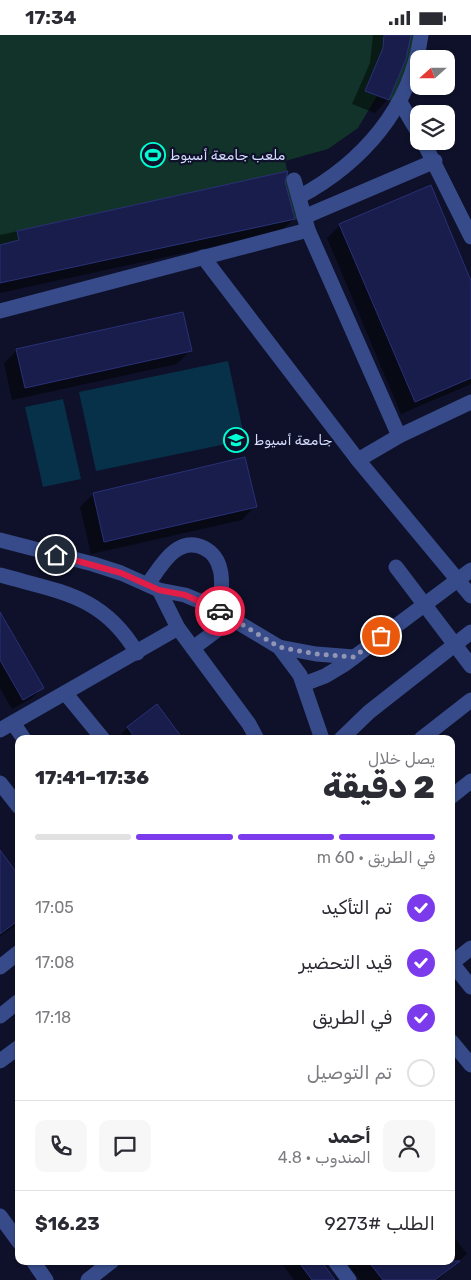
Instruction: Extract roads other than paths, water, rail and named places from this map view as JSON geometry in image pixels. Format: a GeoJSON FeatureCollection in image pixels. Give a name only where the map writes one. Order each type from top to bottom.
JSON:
{"type":"FeatureCollection","features":[{"type":"Feature","properties":{"kind":"lane"},"geometry":{"type":"LineString","coordinates":[[298,197],[339,173],[373,141],[400,102],[418,54],[421,35]]}},
{"type":"Feature","properties":{"kind":"lane"},"geometry":{"type":"LineString","coordinates":[[400,102],[410,118]]}},
{"type":"Feature","properties":{"kind":"lane"},"geometry":{"type":"LineString","coordinates":[[428,150],[471,237]]}},
{"type":"Feature","properties":{"kind":"lane"},"geometry":{"type":"LineString","coordinates":[[0,311],[203,257],[306,224],[435,161]]}},
{"type":"Feature","properties":{"kind":"lane"},"geometry":{"type":"LineString","coordinates":[[294,180],[306,224],[399,437]]}},
{"type":"Feature","properties":{"kind":"lane"},"geometry":{"type":"LineString","coordinates":[[203,257],[358,460],[471,596]]}},
{"type":"Feature","properties":{"kind":"lane"},"geometry":{"type":"LineString","coordinates":[[358,460],[399,437],[471,402]]}},
{"type":"Feature","properties":{"kind":"lane"},"geometry":{"type":"LineString","coordinates":[[0,540],[93,564],[154,587],[185,595],[226,615],[279,647],[296,667],[304,684],[321,735]]}},
{"type":"Feature","properties":{"kind":"lane"},"geometry":{"type":"LineString","coordinates":[[154,587],[173,551],[192,545],[202,547],[211,553],[221,571],[226,615]]}},
{"type":"Feature","properties":{"kind":"lane"},"geometry":{"type":"LineString","coordinates":[[396,567],[471,667]]}},
{"type":"Feature","properties":{"kind":"lane"},"geometry":{"type":"LineString","coordinates":[[304,684],[325,676],[354,657],[471,570]]}},
{"type":"Feature","properties":{"kind":"lane"},"geometry":{"type":"LineString","coordinates":[[4,580],[78,597],[90,603],[122,630],[137,653]]}},
{"type":"Feature","properties":{"kind":"lane"},"geometry":{"type":"LineString","coordinates":[[154,587],[178,629],[249,724],[255,735]]}},
{"type":"Feature","properties":{"kind":"lane"},"geometry":{"type":"LineString","coordinates":[[193,648],[226,615]]}},
{"type":"Feature","properties":{"kind":"lane"},"geometry":{"type":"LineString","coordinates":[[18,735],[6,727],[178,629]]}},
{"type":"Feature","properties":{"kind":"lane"},"geometry":{"type":"LineString","coordinates":[[345,735],[369,712],[453,645],[471,633]]}},
{"type":"Feature","properties":{"kind":"lane"},"geometry":{"type":"LineString","coordinates":[[279,647],[316,654],[354,657]]}},
{"type":"Feature","properties":{"kind":"lane"},"geometry":{"type":"LineString","coordinates":[[66,694],[94,735]]}},
{"type":"Feature","properties":{"kind":"lane"},"geometry":{"type":"LineString","coordinates":[[426,735],[471,699]]}},
{"type":"Feature","properties":{"kind":"lane"},"geometry":{"type":"LineString","coordinates":[[455,794],[471,781]]}},
{"type":"Feature","properties":{"kind":"lane"},"geometry":{"type":"LineString","coordinates":[[0,783],[15,796]]}},
{"type":"Feature","properties":{"kind":"lane"},"geometry":{"type":"LineString","coordinates":[[455,960],[471,947]]}},
{"type":"Feature","properties":{"kind":"lane"},"geometry":{"type":"LineString","coordinates":[[0,967],[15,955]]}},
{"type":"Feature","properties":{"kind":"lane"},"geometry":{"type":"LineString","coordinates":[[455,966],[470,984]]}},
{"type":"Feature","properties":{"kind":"lane"},"geometry":{"type":"LineString","coordinates":[[0,1016],[15,1004]]}},
{"type":"Feature","properties":{"kind":"lane"},"geometry":{"type":"LineString","coordinates":[[455,1046],[471,1065]]}},
{"type":"Feature","properties":{"kind":"lane"},"geometry":{"type":"LineString","coordinates":[[0,1061],[15,1050]]}},
{"type":"Feature","properties":{"kind":"lane"},"geometry":{"type":"LineString","coordinates":[[0,1216],[15,1237]]}},
{"type":"Feature","properties":{"kind":"lane"},"geometry":{"type":"LineString","coordinates":[[36,1265],[46,1280]]}},
{"type":"Feature","properties":{"kind":"lane"},"geometry":{"type":"LineString","coordinates":[[88,1280],[107,1265]]}},
{"type":"Feature","properties":{"kind":"lane"},"geometry":{"type":"LineString","coordinates":[[338,1265],[350,1280]]}},
{"type":"Feature","properties":{"kind":"water"},"geometry":{"type":"Polygon","coordinates":[[[228,361],[245,440],[96,471],[79,392],[228,361]]]}},
{"type":"Feature","properties":{"kind":"water"},"geometry":{"type":"Polygon","coordinates":[[[63,399],[81,479],[43,487],[25,407],[63,399]]]}},
{"type":"Feature","properties":{"kind":"place","name":"ملعب جامعة أسيوط"},"geometry":{"type":"Point","coordinates":[153,155]}},
{"type":"Feature","properties":{"kind":"place","name":"جامعة أسيوط"},"geometry":{"type":"Point","coordinates":[236,440]}}]}
